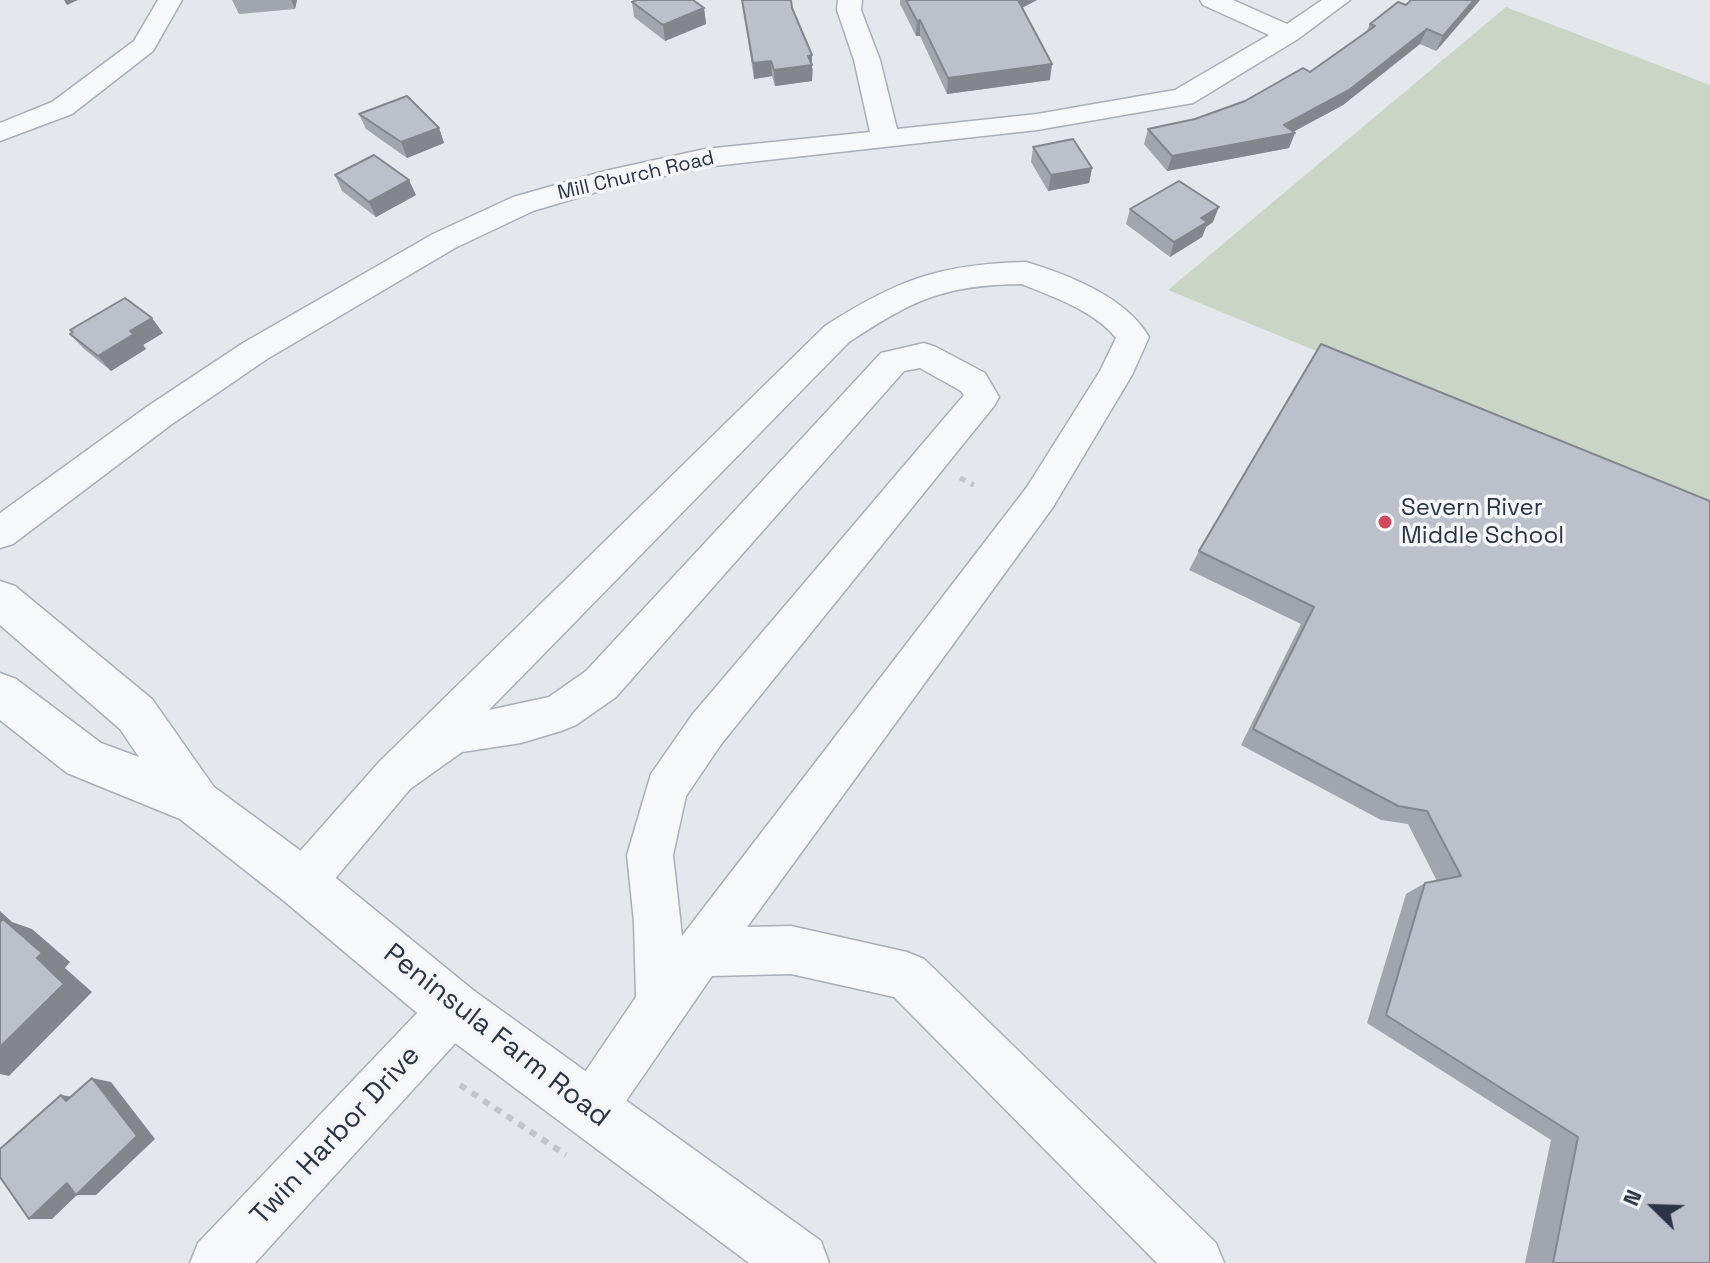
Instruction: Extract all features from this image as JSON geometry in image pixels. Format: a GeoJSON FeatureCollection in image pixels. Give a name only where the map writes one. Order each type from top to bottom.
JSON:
{"type":"FeatureCollection","features":[{"type":"Feature","properties":{"kind":"street"},"geometry":{"type":"LineString","coordinates":[[0,133],[62,108],[144,46],[170,0]]}},
{"type":"Feature","properties":{"kind":"street"},"geometry":{"type":"LineString","coordinates":[[850,0],[849,10],[867,60],[885,138]]}},
{"type":"Feature","properties":{"kind":"street"},"geometry":{"type":"LineString","coordinates":[[1212,0],[1289,34]]}},
{"type":"Feature","properties":{"kind":"street","name":"Mill Church Road"},"geometry":{"type":"LineString","coordinates":[[0,533],[160,415],[255,351],[444,241],[523,204],[605,180],[705,158],[1037,122],[1183,97],[1289,34],[1338,0]]}},
{"type":"Feature","properties":{"kind":"street"},"geometry":{"type":"LineString","coordinates":[[302,883],[395,775],[837,334],[888,301],[935,283],[980,274],[1026,273],[1073,293],[1119,319],[1133,337],[1115,375],[1040,497],[661,1004],[590,1109]]}},
{"type":"Feature","properties":{"kind":"street"},"geometry":{"type":"LineString","coordinates":[[395,775],[453,734],[521,724],[561,712],[601,684],[893,361],[924,355],[973,382],[982,397],[707,729],[666,789],[650,855],[658,922],[661,1004]]}},
{"type":"Feature","properties":{"kind":"street"},"geometry":{"type":"LineString","coordinates":[[0,599],[136,714],[197,803]]}},
{"type":"Feature","properties":{"kind":"street"},"geometry":{"type":"LineString","coordinates":[[0,693],[84,758],[197,803]]}},
{"type":"Feature","properties":{"kind":"street","name":"Peninsula Farm Road"},"geometry":{"type":"LineString","coordinates":[[197,803],[302,883],[454,1009],[799,1263]]}},
{"type":"Feature","properties":{"kind":"street"},"geometry":{"type":"LineString","coordinates":[[700,952],[791,950],[907,976],[1196,1263]]}},
{"type":"Feature","properties":{"kind":"street","name":"Twin Harbor Drive"},"geometry":{"type":"LineString","coordinates":[[218,1263],[454,1009]]}},
{"type":"Feature","properties":{"kind":"green space"},"geometry":{"type":"Polygon","coordinates":[[[1506,7],[1710,85],[1710,513],[1168,290],[1506,7]]]}},
{"type":"Feature","properties":{"kind":"building"},"geometry":{"type":"Polygon","coordinates":[[[693,0],[704,8],[663,25],[632,2],[693,0]]]}},
{"type":"Feature","properties":{"kind":"building"},"geometry":{"type":"Polygon","coordinates":[[[742,0],[791,0],[812,55],[808,56],[812,65],[774,70],[771,61],[753,63],[742,0]]]}},
{"type":"Feature","properties":{"kind":"building"},"geometry":{"type":"Polygon","coordinates":[[[906,0],[1018,0],[1052,64],[948,78],[920,20],[917,21],[906,0]]]}},
{"type":"Feature","properties":{"kind":"building"},"geometry":{"type":"Polygon","coordinates":[[[1411,0],[1474,0],[1443,36],[1427,29],[1349,90],[1284,125],[1295,133],[1172,156],[1148,129],[1195,119],[1245,101],[1303,68],[1310,72],[1375,26],[1370,24],[1398,2],[1406,5],[1411,0]]]}},
{"type":"Feature","properties":{"kind":"building"},"geometry":{"type":"Polygon","coordinates":[[[407,96],[439,128],[401,142],[359,114],[407,96]]]}},
{"type":"Feature","properties":{"kind":"building"},"geometry":{"type":"Polygon","coordinates":[[[1073,139],[1092,168],[1051,175],[1033,147],[1073,139]]]}},
{"type":"Feature","properties":{"kind":"building"},"geometry":{"type":"Polygon","coordinates":[[[374,155],[409,180],[369,202],[335,175],[374,155]]]}},
{"type":"Feature","properties":{"kind":"building"},"geometry":{"type":"Polygon","coordinates":[[[1179,181],[1219,207],[1201,218],[1207,222],[1174,242],[1130,209],[1179,181]]]}},
{"type":"Feature","properties":{"kind":"building"},"geometry":{"type":"Polygon","coordinates":[[[125,298],[152,318],[130,331],[134,334],[98,356],[70,334],[73,332],[70,330],[125,298]]]}},
{"type":"Feature","properties":{"kind":"building"},"geometry":{"type":"Polygon","coordinates":[[[1321,344],[1710,501],[1710,1263],[1553,1263],[1578,1137],[1386,1015],[1425,883],[1461,876],[1427,811],[1398,806],[1253,729],[1314,607],[1199,551],[1321,344]]]}},
{"type":"Feature","properties":{"kind":"building"},"geometry":{"type":"Polygon","coordinates":[[[3,919],[42,953],[37,958],[64,984],[0,1047],[0,922],[3,919]]]}},
{"type":"Feature","properties":{"kind":"building"},"geometry":{"type":"Polygon","coordinates":[[[92,1078],[137,1136],[76,1195],[67,1183],[29,1219],[0,1177],[0,1149],[61,1095],[66,1101],[92,1078]]]}},
{"type":"Feature","properties":{"kind":"place","name":"Severn River Middle School"},"geometry":{"type":"Point","coordinates":[1385,522]}}]}
